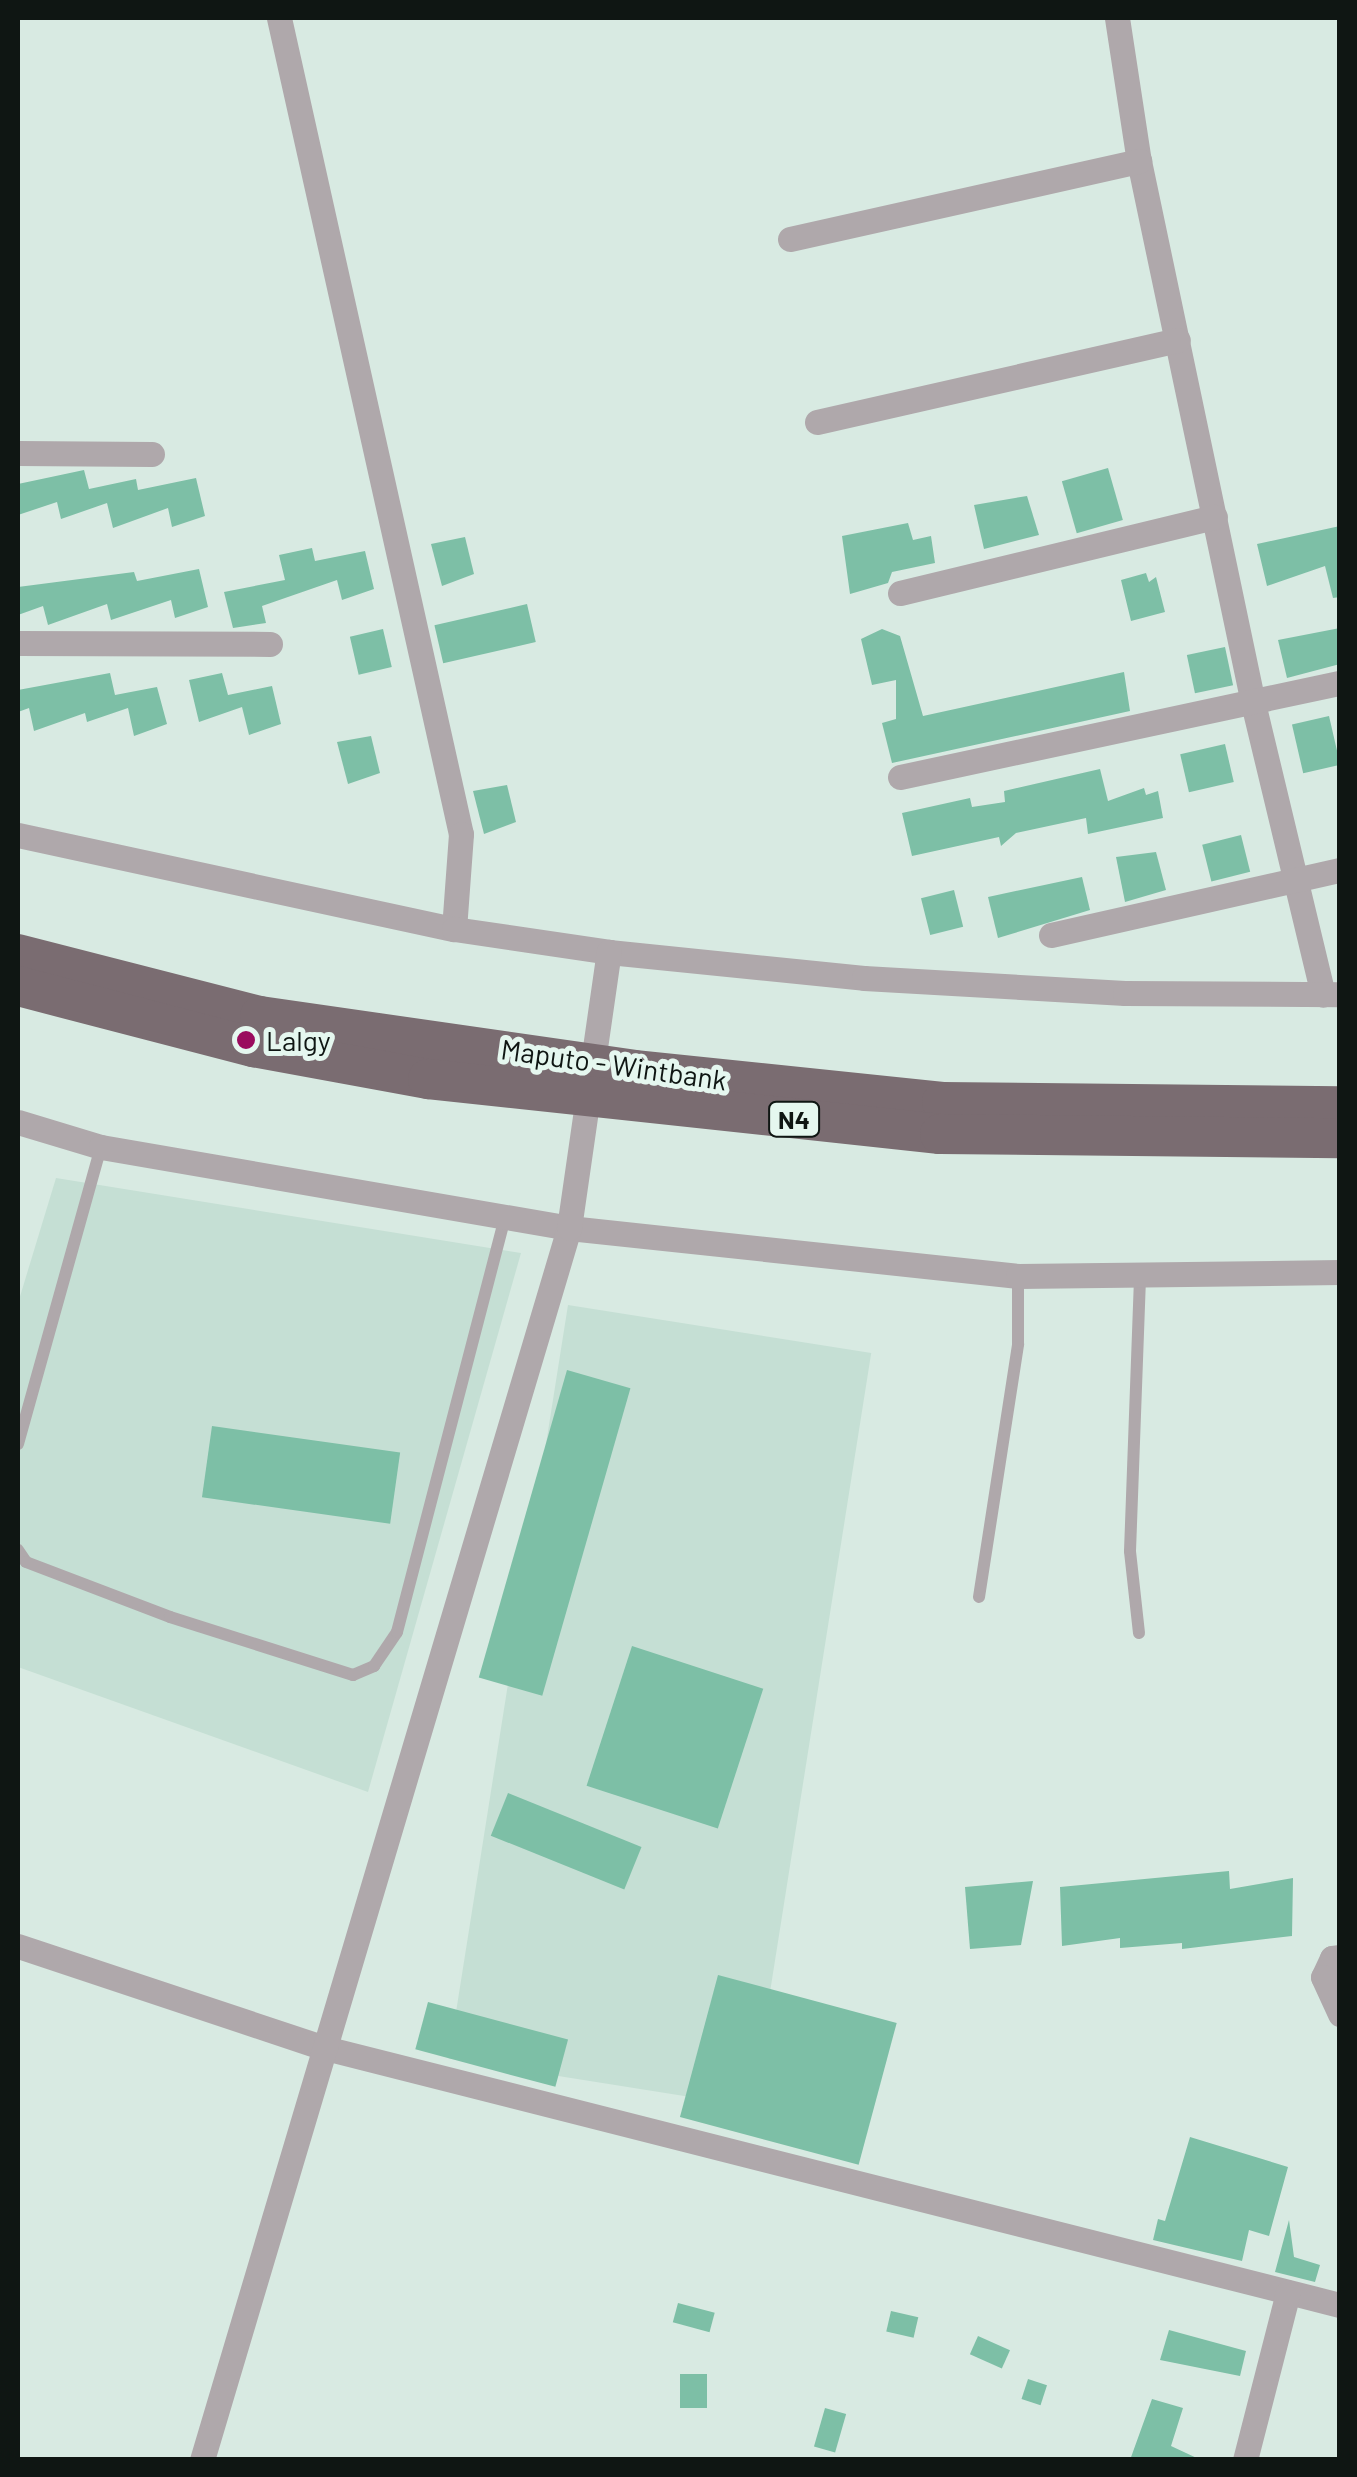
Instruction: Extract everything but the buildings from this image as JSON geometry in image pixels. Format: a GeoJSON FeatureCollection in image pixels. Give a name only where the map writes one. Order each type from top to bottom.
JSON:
{"type":"FeatureCollection","features":[{"type":"Feature","properties":{"kind":"highway","name":"Maputo - Wintbank"},"geometry":{"type":"LineString","coordinates":[[18,954],[260,1016],[591,1080],[940,1134],[1340,1138]]}},
{"type":"Feature","properties":{"kind":"highway","name":"Maputo - Wintbank"},"geometry":{"type":"LineString","coordinates":[[18,986],[271,1050],[428,1078],[591,1080],[942,1102],[1340,1106]]}},
{"type":"Feature","properties":{"kind":"street"},"geometry":{"type":"LineString","coordinates":[[278,18],[461,834],[454,929]]}},
{"type":"Feature","properties":{"kind":"street"},"geometry":{"type":"LineString","coordinates":[[18,835],[454,929],[609,952],[882,980],[1331,995],[1296,880],[1252,702],[1140,161],[1117,18]]}},
{"type":"Feature","properties":{"kind":"street"},"geometry":{"type":"LineString","coordinates":[[790,239],[1140,161]]}},
{"type":"Feature","properties":{"kind":"street"},"geometry":{"type":"LineString","coordinates":[[817,422],[1178,340]]}},
{"type":"Feature","properties":{"kind":"street"},"geometry":{"type":"LineString","coordinates":[[18,453],[152,454]]}},
{"type":"Feature","properties":{"kind":"street"},"geometry":{"type":"LineString","coordinates":[[900,593],[1216,517]]}},
{"type":"Feature","properties":{"kind":"street"},"geometry":{"type":"LineString","coordinates":[[18,643],[270,644]]}},
{"type":"Feature","properties":{"kind":"street"},"geometry":{"type":"LineString","coordinates":[[900,777],[1340,683]]}},
{"type":"Feature","properties":{"kind":"street"},"geometry":{"type":"LineString","coordinates":[[1051,934],[1340,870]]}},
{"type":"Feature","properties":{"kind":"street"},"geometry":{"type":"LineString","coordinates":[[202,2460],[569,1228],[609,952]]}},
{"type":"Feature","properties":{"kind":"street"},"geometry":{"type":"LineString","coordinates":[[18,1122],[102,1147],[504,1220],[569,1228],[1018,1276],[1140,1270],[1340,1272]]}},
{"type":"Feature","properties":{"kind":"street"},"geometry":{"type":"LineString","coordinates":[[18,1946],[325,2048],[1340,2304]]}},
{"type":"Feature","properties":{"kind":"street"},"geometry":{"type":"LineString","coordinates":[[1340,1957],[1332,1958],[1324,1977],[1340,2014]]}},
{"type":"Feature","properties":{"kind":"street"},"geometry":{"type":"LineString","coordinates":[[1245,2460],[1288,2292]]}},
{"type":"Feature","properties":{"kind":"lane"},"geometry":{"type":"LineString","coordinates":[[18,1444],[102,1147]]}},
{"type":"Feature","properties":{"kind":"lane"},"geometry":{"type":"LineString","coordinates":[[18,1550],[26,1562],[170,1617],[353,1675],[374,1666],[397,1632],[504,1220]]}},
{"type":"Feature","properties":{"kind":"lane"},"geometry":{"type":"LineString","coordinates":[[1139,1634],[1130,1551],[1140,1270]]}},
{"type":"Feature","properties":{"kind":"lane"},"geometry":{"type":"LineString","coordinates":[[979,1596],[1018,1344],[1018,1276]]}},
{"type":"Feature","properties":{"kind":"shaded area"},"geometry":{"type":"Polygon","coordinates":[[[56,1178],[521,1253],[368,1792],[18,1667],[18,1303],[56,1178]]]}},
{"type":"Feature","properties":{"kind":"shaded area"},"geometry":{"type":"Polygon","coordinates":[[[568,1305],[871,1353],[752,2107],[449,2059],[568,1305]]]}},
{"type":"Feature","properties":{"kind":"place","name":"Lalgy"},"geometry":{"type":"Point","coordinates":[246,1040]}}]}
